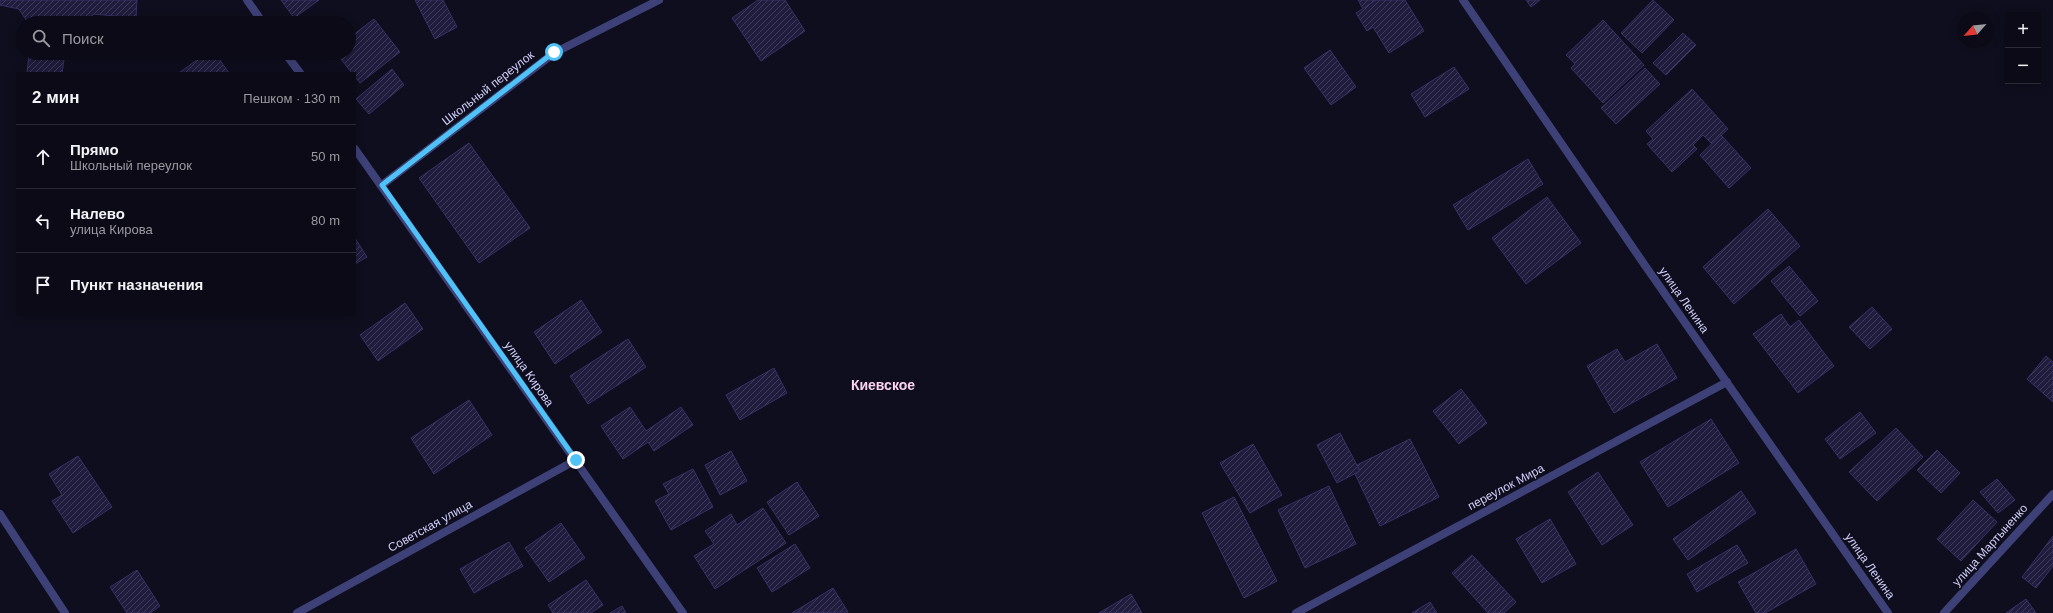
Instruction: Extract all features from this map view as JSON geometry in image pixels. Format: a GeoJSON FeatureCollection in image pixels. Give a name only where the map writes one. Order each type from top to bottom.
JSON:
{"type":"FeatureCollection","features":[{"type":"Feature","properties":{"kind":"street"},"geometry":{"type":"LineString","coordinates":[[247,0],[258,16]]}},
{"type":"Feature","properties":{"kind":"street","name":"Школьный переулок"},"geometry":{"type":"LineString","coordinates":[[382,185],[554,52],[659,0]]}},
{"type":"Feature","properties":{"kind":"street","name":"улица Ленина"},"geometry":{"type":"LineString","coordinates":[[1463,0],[1888,613]]}},
{"type":"Feature","properties":{"kind":"street"},"geometry":{"type":"LineString","coordinates":[[290,60],[299,72]]}},
{"type":"Feature","properties":{"kind":"street","name":"улица Кирова"},"geometry":{"type":"LineString","coordinates":[[356,150],[382,185],[683,613]]}},
{"type":"Feature","properties":{"kind":"street","name":"переулок Мира"},"geometry":{"type":"LineString","coordinates":[[1296,613],[1727,382]]}},
{"type":"Feature","properties":{"kind":"street","name":"Советская улица"},"geometry":{"type":"LineString","coordinates":[[297,613],[576,460]]}},
{"type":"Feature","properties":{"kind":"street","name":"улица Мартыненко"},"geometry":{"type":"LineString","coordinates":[[1944,613],[2053,494]]}},
{"type":"Feature","properties":{"kind":"street"},"geometry":{"type":"LineString","coordinates":[[0,514],[65,613]]}},
{"type":"Feature","properties":{"kind":"building"},"geometry":{"type":"Polygon","coordinates":[[[0,0],[137,0],[136,16],[94,14],[92,16],[24,16],[19,9],[0,5],[0,0]]]}},
{"type":"Feature","properties":{"kind":"building"},"geometry":{"type":"Polygon","coordinates":[[[281,0],[319,0],[297,16],[293,16],[281,0]]]}},
{"type":"Feature","properties":{"kind":"building"},"geometry":{"type":"Polygon","coordinates":[[[415,0],[443,0],[457,27],[435,39],[415,0]]]}},
{"type":"Feature","properties":{"kind":"building"},"geometry":{"type":"Polygon","coordinates":[[[758,0],[785,0],[805,31],[761,61],[732,18],[758,0]]]}},
{"type":"Feature","properties":{"kind":"building"},"geometry":{"type":"Polygon","coordinates":[[[1358,0],[1376,0],[1363,9],[1358,0]]]}},
{"type":"Feature","properties":{"kind":"building"},"geometry":{"type":"Polygon","coordinates":[[[1376,0],[1405,0],[1424,31],[1389,53],[1373,27],[1367,31],[1356,13],[1376,0]]]}},
{"type":"Feature","properties":{"kind":"building"},"geometry":{"type":"Polygon","coordinates":[[[1526,0],[1540,0],[1531,7],[1526,0]]]}},
{"type":"Feature","properties":{"kind":"building"},"geometry":{"type":"Polygon","coordinates":[[[1653,0],[1674,20],[1642,53],[1621,33],[1653,0]]]}},
{"type":"Feature","properties":{"kind":"building"},"geometry":{"type":"Polygon","coordinates":[[[374,19],[400,52],[360,83],[356,78],[356,72],[351,72],[342,60],[356,60],[356,33],[374,19]]]}},
{"type":"Feature","properties":{"kind":"building"},"geometry":{"type":"Polygon","coordinates":[[[1603,20],[1644,65],[1603,103],[1571,68],[1575,64],[1566,55],[1603,20]]]}},
{"type":"Feature","properties":{"kind":"building"},"geometry":{"type":"Polygon","coordinates":[[[1683,33],[1696,45],[1666,75],[1653,63],[1683,33]]]}},
{"type":"Feature","properties":{"kind":"building"},"geometry":{"type":"Polygon","coordinates":[[[1330,50],[1356,87],[1331,105],[1304,68],[1330,50]]]}},
{"type":"Feature","properties":{"kind":"building"},"geometry":{"type":"Polygon","coordinates":[[[28,60],[64,60],[62,72],[27,72],[28,60]]]}},
{"type":"Feature","properties":{"kind":"building"},"geometry":{"type":"Polygon","coordinates":[[[197,60],[220,60],[228,72],[180,72],[197,60]]]}},
{"type":"Feature","properties":{"kind":"building"},"geometry":{"type":"Polygon","coordinates":[[[1454,67],[1469,89],[1425,117],[1411,94],[1454,67]]]}},
{"type":"Feature","properties":{"kind":"building"},"geometry":{"type":"Polygon","coordinates":[[[1645,68],[1660,84],[1616,124],[1601,108],[1645,68]]]}},
{"type":"Feature","properties":{"kind":"building"},"geometry":{"type":"Polygon","coordinates":[[[392,69],[404,85],[369,114],[356,99],[392,69]]]}},
{"type":"Feature","properties":{"kind":"building"},"geometry":{"type":"Polygon","coordinates":[[[1692,89],[1728,129],[1712,144],[1703,135],[1693,145],[1697,149],[1672,172],[1647,144],[1653,139],[1646,131],[1692,89]]]}},
{"type":"Feature","properties":{"kind":"building"},"geometry":{"type":"Polygon","coordinates":[[[1721,135],[1751,168],[1729,188],[1700,155],[1721,135]]]}},
{"type":"Feature","properties":{"kind":"building"},"geometry":{"type":"Polygon","coordinates":[[[469,143],[530,228],[479,263],[419,178],[469,143]]]}},
{"type":"Feature","properties":{"kind":"building"},"geometry":{"type":"Polygon","coordinates":[[[1528,159],[1543,184],[1468,230],[1453,205],[1528,159]]]}},
{"type":"Feature","properties":{"kind":"building"},"geometry":{"type":"Polygon","coordinates":[[[1547,197],[1581,243],[1526,284],[1492,238],[1547,197]]]}},
{"type":"Feature","properties":{"kind":"building"},"geometry":{"type":"Polygon","coordinates":[[[1768,209],[1800,246],[1734,304],[1703,267],[1768,209]]]}},
{"type":"Feature","properties":{"kind":"building"},"geometry":{"type":"Polygon","coordinates":[[[356,240],[367,257],[356,263],[356,240]]]}},
{"type":"Feature","properties":{"kind":"building"},"geometry":{"type":"Polygon","coordinates":[[[1789,266],[1818,301],[1800,316],[1771,281],[1789,266]]]}},
{"type":"Feature","properties":{"kind":"building"},"geometry":{"type":"Polygon","coordinates":[[[581,300],[602,332],[555,364],[534,332],[581,300]]]}},
{"type":"Feature","properties":{"kind":"building"},"geometry":{"type":"Polygon","coordinates":[[[405,303],[423,329],[378,361],[360,335],[405,303]]]}},
{"type":"Feature","properties":{"kind":"building"},"geometry":{"type":"Polygon","coordinates":[[[1872,307],[1892,329],[1870,349],[1849,327],[1872,307]]]}},
{"type":"Feature","properties":{"kind":"building"},"geometry":{"type":"Polygon","coordinates":[[[1781,314],[1790,327],[1799,320],[1834,366],[1798,393],[1753,334],[1781,314]]]}},
{"type":"Feature","properties":{"kind":"building"},"geometry":{"type":"Polygon","coordinates":[[[628,339],[646,367],[588,404],[570,376],[628,339]]]}},
{"type":"Feature","properties":{"kind":"building"},"geometry":{"type":"Polygon","coordinates":[[[1657,344],[1677,378],[1614,413],[1587,366],[1617,349],[1625,362],[1657,344]]]}},
{"type":"Feature","properties":{"kind":"building"},"geometry":{"type":"Polygon","coordinates":[[[2046,356],[2053,362],[2053,402],[2027,379],[2046,356]]]}},
{"type":"Feature","properties":{"kind":"building"},"geometry":{"type":"Polygon","coordinates":[[[774,368],[787,393],[740,420],[726,395],[774,368]]]}},
{"type":"Feature","properties":{"kind":"building"},"geometry":{"type":"Polygon","coordinates":[[[1461,389],[1487,423],[1459,444],[1433,411],[1461,389]]]}},
{"type":"Feature","properties":{"kind":"building"},"geometry":{"type":"Polygon","coordinates":[[[469,400],[492,435],[434,474],[411,438],[469,400]]]}},
{"type":"Feature","properties":{"kind":"building"},"geometry":{"type":"Polygon","coordinates":[[[630,407],[646,431],[681,407],[693,425],[654,451],[648,442],[623,459],[601,426],[630,407]]]}},
{"type":"Feature","properties":{"kind":"building"},"geometry":{"type":"Polygon","coordinates":[[[1860,412],[1876,433],[1840,459],[1825,439],[1860,412]]]}},
{"type":"Feature","properties":{"kind":"building"},"geometry":{"type":"Polygon","coordinates":[[[1711,419],[1739,463],[1668,507],[1640,462],[1711,419]]]}},
{"type":"Feature","properties":{"kind":"building"},"geometry":{"type":"Polygon","coordinates":[[[1896,428],[1923,457],[1877,501],[1849,472],[1896,428]]]}},
{"type":"Feature","properties":{"kind":"building"},"geometry":{"type":"Polygon","coordinates":[[[1340,433],[1360,471],[1337,483],[1317,445],[1340,433]]]}},
{"type":"Feature","properties":{"kind":"building"},"geometry":{"type":"Polygon","coordinates":[[[1410,439],[1439,497],[1380,526],[1355,474],[1360,471],[1357,465],[1410,439]]]}},
{"type":"Feature","properties":{"kind":"building"},"geometry":{"type":"Polygon","coordinates":[[[1253,444],[1282,495],[1250,513],[1220,463],[1253,444]]]}},
{"type":"Feature","properties":{"kind":"building"},"geometry":{"type":"Polygon","coordinates":[[[1937,450],[1960,473],[1941,493],[1917,470],[1937,450]]]}},
{"type":"Feature","properties":{"kind":"building"},"geometry":{"type":"Polygon","coordinates":[[[731,451],[747,481],[720,495],[705,465],[731,451]]]}},
{"type":"Feature","properties":{"kind":"building"},"geometry":{"type":"Polygon","coordinates":[[[78,456],[112,507],[73,533],[52,501],[62,495],[49,474],[78,456]]]}},
{"type":"Feature","properties":{"kind":"building"},"geometry":{"type":"Polygon","coordinates":[[[693,469],[713,507],[671,530],[655,501],[669,494],[663,484],[693,469]]]}},
{"type":"Feature","properties":{"kind":"building"},"geometry":{"type":"Polygon","coordinates":[[[1598,472],[1633,525],[1602,545],[1568,492],[1598,472]]]}},
{"type":"Feature","properties":{"kind":"building"},"geometry":{"type":"Polygon","coordinates":[[[1997,479],[2015,500],[1998,513],[1980,492],[1997,479]]]}},
{"type":"Feature","properties":{"kind":"building"},"geometry":{"type":"Polygon","coordinates":[[[797,482],[819,516],[789,535],[767,502],[797,482]]]}},
{"type":"Feature","properties":{"kind":"building"},"geometry":{"type":"Polygon","coordinates":[[[1329,486],[1356,544],[1305,568],[1278,510],[1329,486]]]}},
{"type":"Feature","properties":{"kind":"building"},"geometry":{"type":"Polygon","coordinates":[[[1741,491],[1756,513],[1688,560],[1673,539],[1741,491]]]}},
{"type":"Feature","properties":{"kind":"building"},"geometry":{"type":"Polygon","coordinates":[[[1234,497],[1277,581],[1244,598],[1202,513],[1234,497]]]}},
{"type":"Feature","properties":{"kind":"building"},"geometry":{"type":"Polygon","coordinates":[[[1973,500],[1997,522],[1961,561],[1937,539],[1973,500]]]}},
{"type":"Feature","properties":{"kind":"building"},"geometry":{"type":"Polygon","coordinates":[[[763,508],[786,543],[715,589],[694,556],[714,544],[705,531],[731,514],[737,525],[763,508]]]}},
{"type":"Feature","properties":{"kind":"building"},"geometry":{"type":"Polygon","coordinates":[[[1550,519],[1576,564],[1542,583],[1516,539],[1550,519]]]}},
{"type":"Feature","properties":{"kind":"building"},"geometry":{"type":"Polygon","coordinates":[[[561,523],[585,558],[549,582],[525,548],[561,523]]]}},
{"type":"Feature","properties":{"kind":"building"},"geometry":{"type":"Polygon","coordinates":[[[2053,536],[2053,566],[2036,588],[2022,577],[2053,536]]]}},
{"type":"Feature","properties":{"kind":"building"},"geometry":{"type":"Polygon","coordinates":[[[509,542],[523,566],[474,593],[460,569],[509,542]]]}},
{"type":"Feature","properties":{"kind":"building"},"geometry":{"type":"Polygon","coordinates":[[[795,544],[810,568],[772,592],[757,568],[795,544]]]}},
{"type":"Feature","properties":{"kind":"building"},"geometry":{"type":"Polygon","coordinates":[[[1737,545],[1748,563],[1697,592],[1687,574],[1737,545]]]}},
{"type":"Feature","properties":{"kind":"building"},"geometry":{"type":"Polygon","coordinates":[[[1796,549],[1816,584],[1765,613],[1756,613],[1738,582],[1796,549]]]}},
{"type":"Feature","properties":{"kind":"building"},"geometry":{"type":"Polygon","coordinates":[[[1472,555],[1516,602],[1504,613],[1488,613],[1452,573],[1472,555]]]}},
{"type":"Feature","properties":{"kind":"building"},"geometry":{"type":"Polygon","coordinates":[[[137,570],[160,606],[150,613],[127,613],[110,587],[137,570]]]}},
{"type":"Feature","properties":{"kind":"building"},"geometry":{"type":"Polygon","coordinates":[[[586,580],[603,605],[591,613],[553,613],[548,605],[586,580]]]}},
{"type":"Feature","properties":{"kind":"building"},"geometry":{"type":"Polygon","coordinates":[[[833,588],[848,612],[792,613],[833,588]]]}},
{"type":"Feature","properties":{"kind":"building"},"geometry":{"type":"Polygon","coordinates":[[[1131,594],[1142,613],[1099,613],[1131,594]]]}},
{"type":"Feature","properties":{"kind":"building"},"geometry":{"type":"Polygon","coordinates":[[[2026,599],[2036,613],[2006,613],[2026,599]]]}},
{"type":"Feature","properties":{"kind":"building"},"geometry":{"type":"Polygon","coordinates":[[[1430,602],[1437,613],[1412,613],[1430,602]]]}},
{"type":"Feature","properties":{"kind":"building"},"geometry":{"type":"Polygon","coordinates":[[[622,606],[626,613],[610,613],[622,606]]]}},
{"type":"Feature","properties":{"kind":"district","name":"Киевское"},"geometry":{"type":"Point","coordinates":[883,385]}},
{"type":"Feature","properties":{"kind":"route"},"geometry":{"type":"LineString","coordinates":[[554,52],[382,185],[576,460]]}}]}
